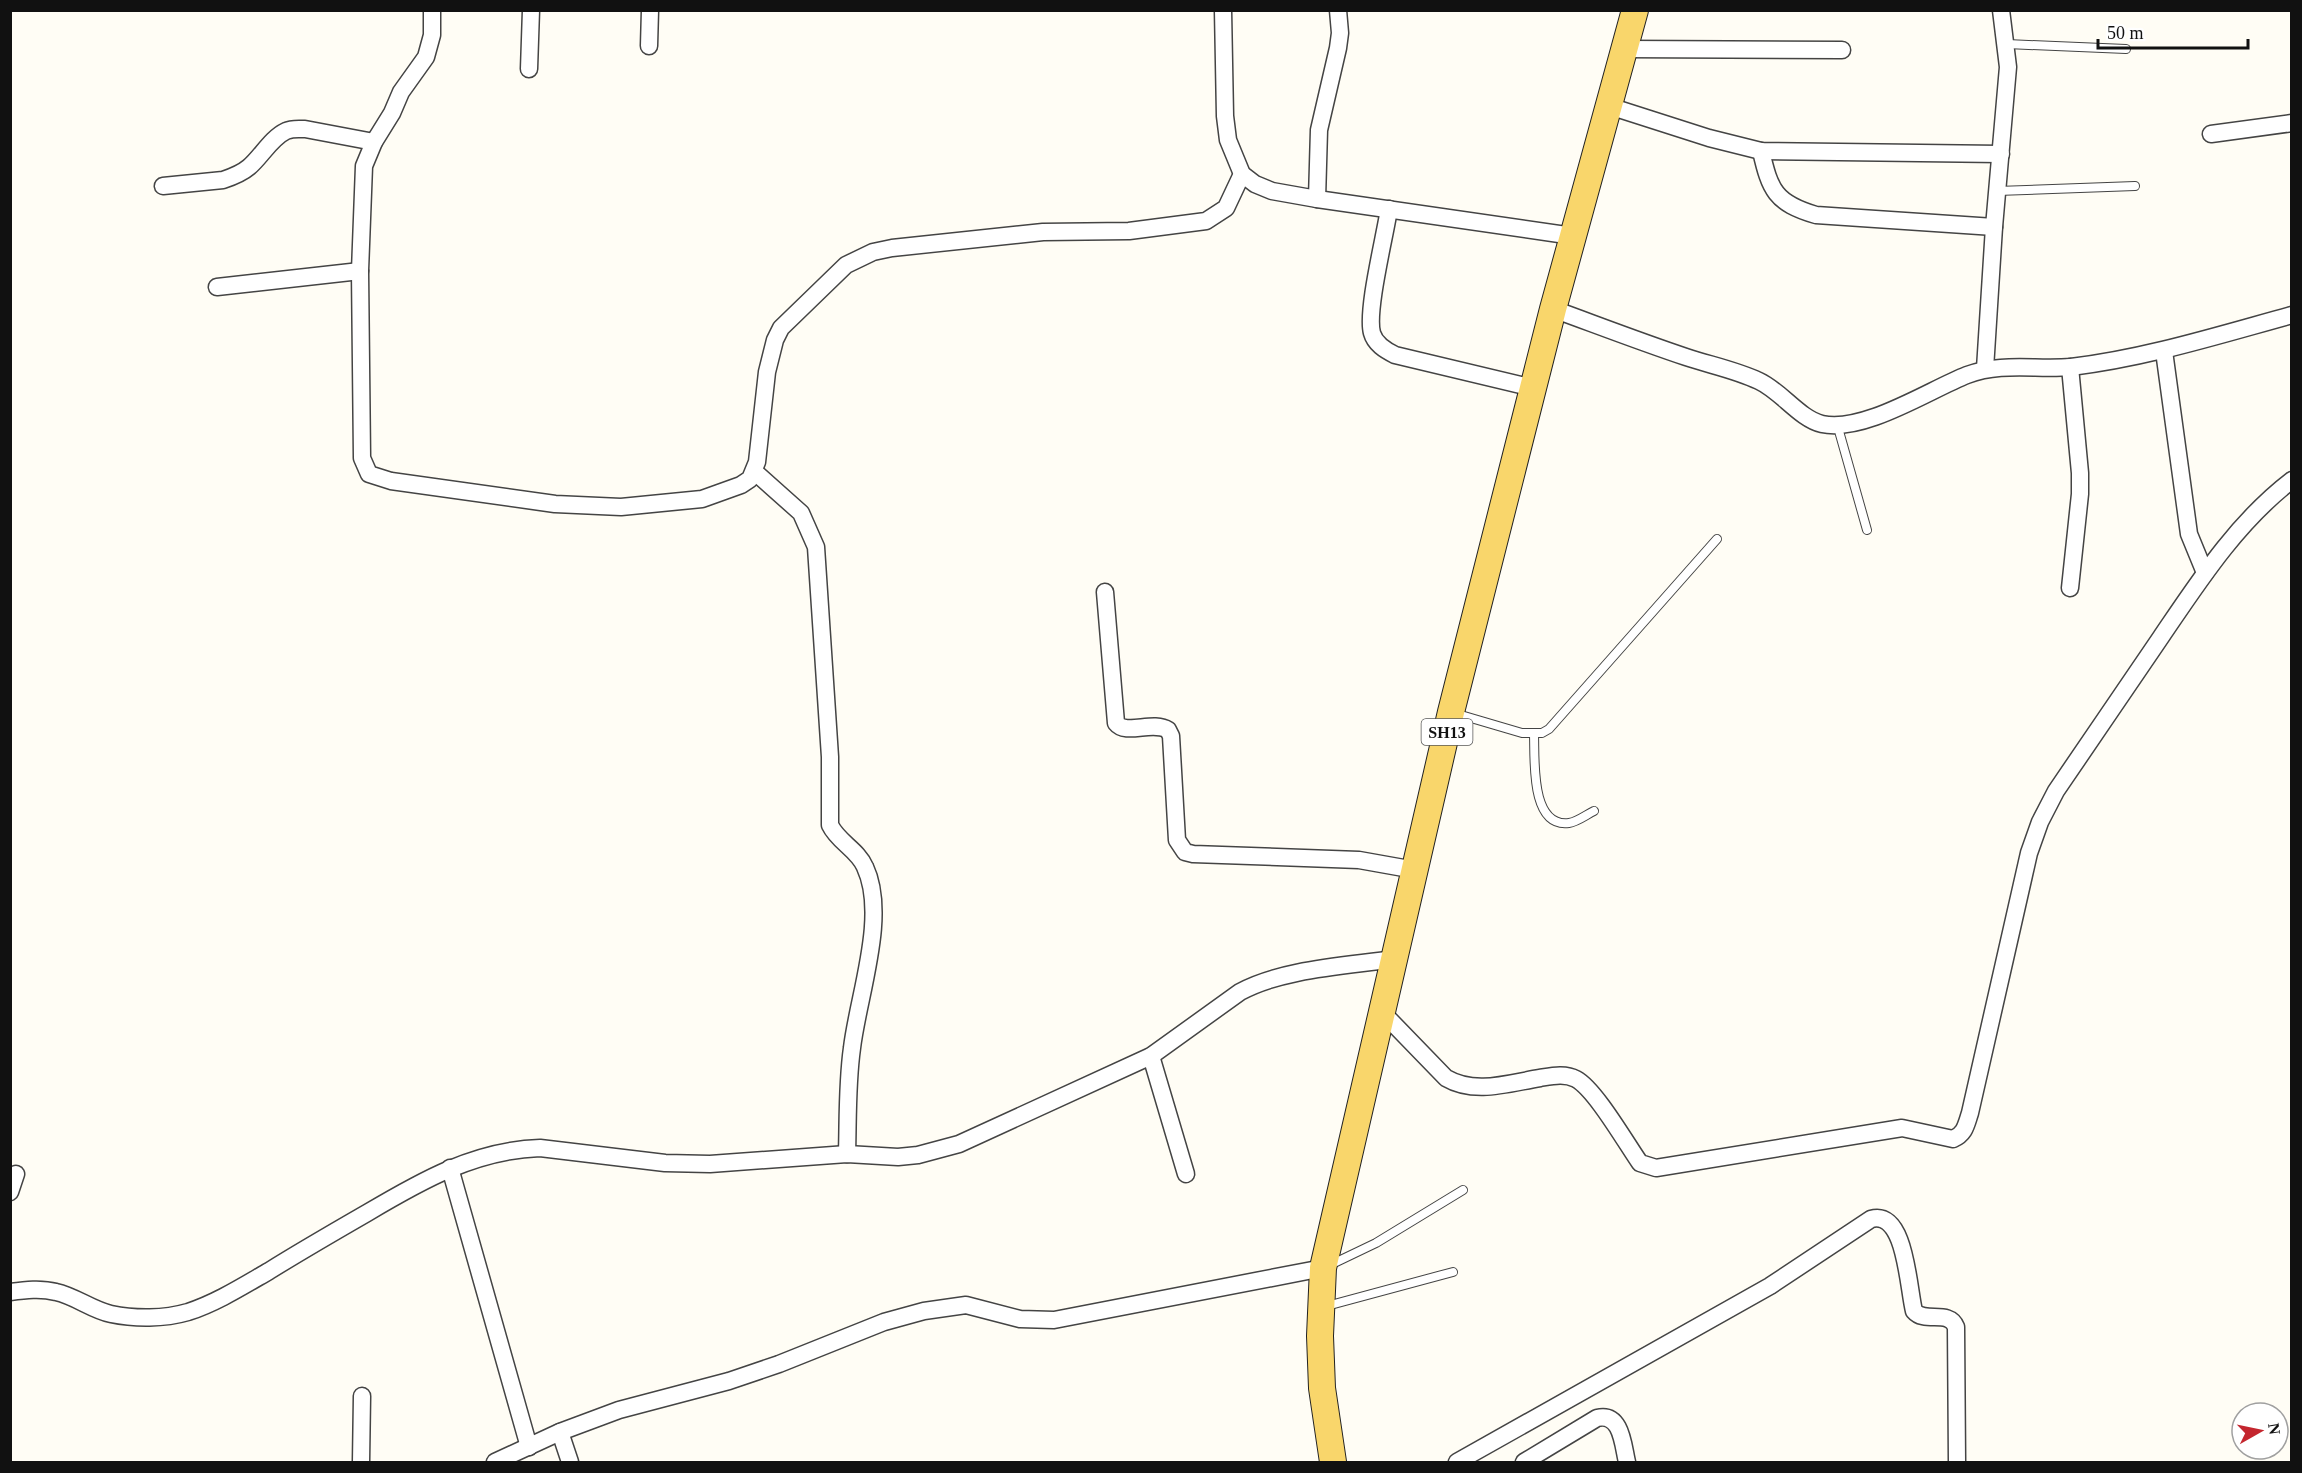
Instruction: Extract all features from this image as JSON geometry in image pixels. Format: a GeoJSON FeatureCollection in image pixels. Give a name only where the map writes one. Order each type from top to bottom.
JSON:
{"type":"FeatureCollection","features":[{"type":"Feature","properties":{"kind":"main road","name":"SH13"},"geometry":{"type":"LineString","coordinates":[[1333,1462],[1322,1388],[1323,1268],[1451,712],[1553,309],[1635,10]]}},
{"type":"Feature","properties":{"kind":"street"},"geometry":{"type":"LineString","coordinates":[[432,10],[432,35],[426,57],[407,82],[384,128],[374,142],[364,166],[360,271],[362,458],[369,474],[378,478],[555,504],[621,507],[702,499],[741,485],[755,472],[767,372],[775,340],[781,328],[846,265],[873,252],[892,248],[1043,232],[1129,231],[1206,221],[1226,208],[1242,174]]}},
{"type":"Feature","properties":{"kind":"street"},"geometry":{"type":"LineString","coordinates":[[529,69],[531,10]]}},
{"type":"Feature","properties":{"kind":"street"},"geometry":{"type":"LineString","coordinates":[[649,46],[650,10]]}},
{"type":"Feature","properties":{"kind":"street"},"geometry":{"type":"LineString","coordinates":[[1223,10],[1225,116],[1228,140],[1242,174],[1255,184],[1272,191],[1317,199],[1573,236]]}},
{"type":"Feature","properties":{"kind":"street"},"geometry":{"type":"LineString","coordinates":[[1317,199],[1316,152],[1338,48],[1340,33],[1338,10]]}},
{"type":"Feature","properties":{"kind":"street"},"geometry":{"type":"LineString","coordinates":[[1985,369],[1994,227],[2008,67],[2007,44],[2001,10]]}},
{"type":"Feature","properties":{"kind":"street"},"geometry":{"type":"LineString","coordinates":[[1624,49],[1842,50]]}},
{"type":"Feature","properties":{"kind":"street"},"geometry":{"type":"LineString","coordinates":[[1609,106],[1709,138],[1761,151],[2001,154]]}},
{"type":"Feature","properties":{"kind":"street"},"geometry":{"type":"LineString","coordinates":[[2211,134],[2292,123]]}},
{"type":"Feature","properties":{"kind":"street"},"geometry":{"type":"LineString","coordinates":[[163,186],[223,180],[232,177],[248,168],[278,137],[294,129],[374,142]]}},
{"type":"Feature","properties":{"kind":"street"},"geometry":{"type":"LineString","coordinates":[[1761,151],[1767,180],[1775,194],[1785,203],[1797,209],[1816,215],[1994,227]]}},
{"type":"Feature","properties":{"kind":"street"},"geometry":{"type":"LineString","coordinates":[[1389,209],[1372,309],[1373,335],[1379,345],[1395,355],[1533,388]]}},
{"type":"Feature","properties":{"kind":"street"},"geometry":{"type":"LineString","coordinates":[[217,287],[360,271]]}},
{"type":"Feature","properties":{"kind":"street"},"geometry":{"type":"LineString","coordinates":[[1553,309],[1757,380],[1782,395],[1810,419],[1823,424],[1837,424],[1888,412],[1967,375],[1985,369],[2070,367],[2164,351],[2292,315]]}},
{"type":"Feature","properties":{"kind":"street"},"geometry":{"type":"LineString","coordinates":[[2164,351],[2189,534],[2205,573]]}},
{"type":"Feature","properties":{"kind":"street"},"geometry":{"type":"LineString","coordinates":[[2070,367],[2080,473],[2080,494],[2070,588]]}},
{"type":"Feature","properties":{"kind":"street"},"geometry":{"type":"LineString","coordinates":[[755,472],[801,513],[816,548],[830,757],[830,825],[834,833],[857,854],[865,866],[871,883],[872,936],[852,1047],[846,1154]]}},
{"type":"Feature","properties":{"kind":"street"},"geometry":{"type":"LineString","coordinates":[[1382,1012],[1446,1078],[1456,1084],[1482,1087],[1555,1076],[1577,1079],[1592,1094],[1640,1163],[1656,1168],[1767,1148],[1902,1128],[1953,1139],[1959,1137],[1964,1132],[1970,1113],[2028,853],[2040,822],[2056,791],[2205,573],[2270,496],[2292,480]]}},
{"type":"Feature","properties":{"kind":"street"},"geometry":{"type":"LineString","coordinates":[[1105,592],[1116,723],[1119,727],[1125,728],[1158,726],[1168,730],[1171,736],[1179,847],[1193,854],[1359,860],[1415,870]]}},
{"type":"Feature","properties":{"kind":"street"},"geometry":{"type":"LineString","coordinates":[[10,1292],[37,1290],[56,1292],[110,1314],[147,1317],[171,1316],[189,1312],[224,1297],[403,1192],[450,1168],[474,1159],[519,1149],[540,1148],[665,1163],[710,1164],[846,1154],[898,1158],[918,1155],[959,1144],[1151,1056],[1240,992],[1256,984],[1276,977],[1394,959]]}},
{"type":"Feature","properties":{"kind":"street"},"geometry":{"type":"LineString","coordinates":[[1151,1056],[1186,1174]]}},
{"type":"Feature","properties":{"kind":"street"},"geometry":{"type":"LineString","coordinates":[[450,1168],[529,1447]]}},
{"type":"Feature","properties":{"kind":"street"},"geometry":{"type":"LineString","coordinates":[[10,1192],[16,1174]]}},
{"type":"Feature","properties":{"kind":"street"},"geometry":{"type":"LineString","coordinates":[[1457,1462],[1770,1286],[1870,1219],[1878,1217],[1886,1219],[1892,1225],[1904,1253],[1914,1311],[1917,1315],[1949,1318],[1954,1321],[1956,1327],[1957,1462]]}},
{"type":"Feature","properties":{"kind":"street"},"geometry":{"type":"LineString","coordinates":[[495,1462],[560,1432],[619,1410],[729,1381],[884,1322],[924,1311],[966,1305],[1020,1319],[1054,1320],[1323,1268]]}},
{"type":"Feature","properties":{"kind":"street"},"geometry":{"type":"LineString","coordinates":[[361,1462],[362,1396]]}},
{"type":"Feature","properties":{"kind":"street"},"geometry":{"type":"LineString","coordinates":[[1524,1462],[1604,1416],[1618,1426],[1627,1462]]}},
{"type":"Feature","properties":{"kind":"street"},"geometry":{"type":"LineString","coordinates":[[560,1432],[570,1462]]}},
{"type":"Feature","properties":{"kind":"lane"},"geometry":{"type":"LineString","coordinates":[[2007,44],[2126,49]]}},
{"type":"Feature","properties":{"kind":"lane"},"geometry":{"type":"LineString","coordinates":[[1997,191],[2135,186]]}},
{"type":"Feature","properties":{"kind":"lane"},"geometry":{"type":"LineString","coordinates":[[1837,424],[1867,530]]}},
{"type":"Feature","properties":{"kind":"lane"},"geometry":{"type":"LineString","coordinates":[[1451,712],[1534,735],[1549,729],[1717,539]]}},
{"type":"Feature","properties":{"kind":"lane"},"geometry":{"type":"LineString","coordinates":[[1534,735],[1537,790],[1540,805],[1546,814],[1552,820],[1569,823],[1594,811]]}},
{"type":"Feature","properties":{"kind":"lane"},"geometry":{"type":"LineString","coordinates":[[1323,1268],[1376,1243],[1463,1190]]}},
{"type":"Feature","properties":{"kind":"lane"},"geometry":{"type":"LineString","coordinates":[[1322,1307],[1453,1272]]}}]}
